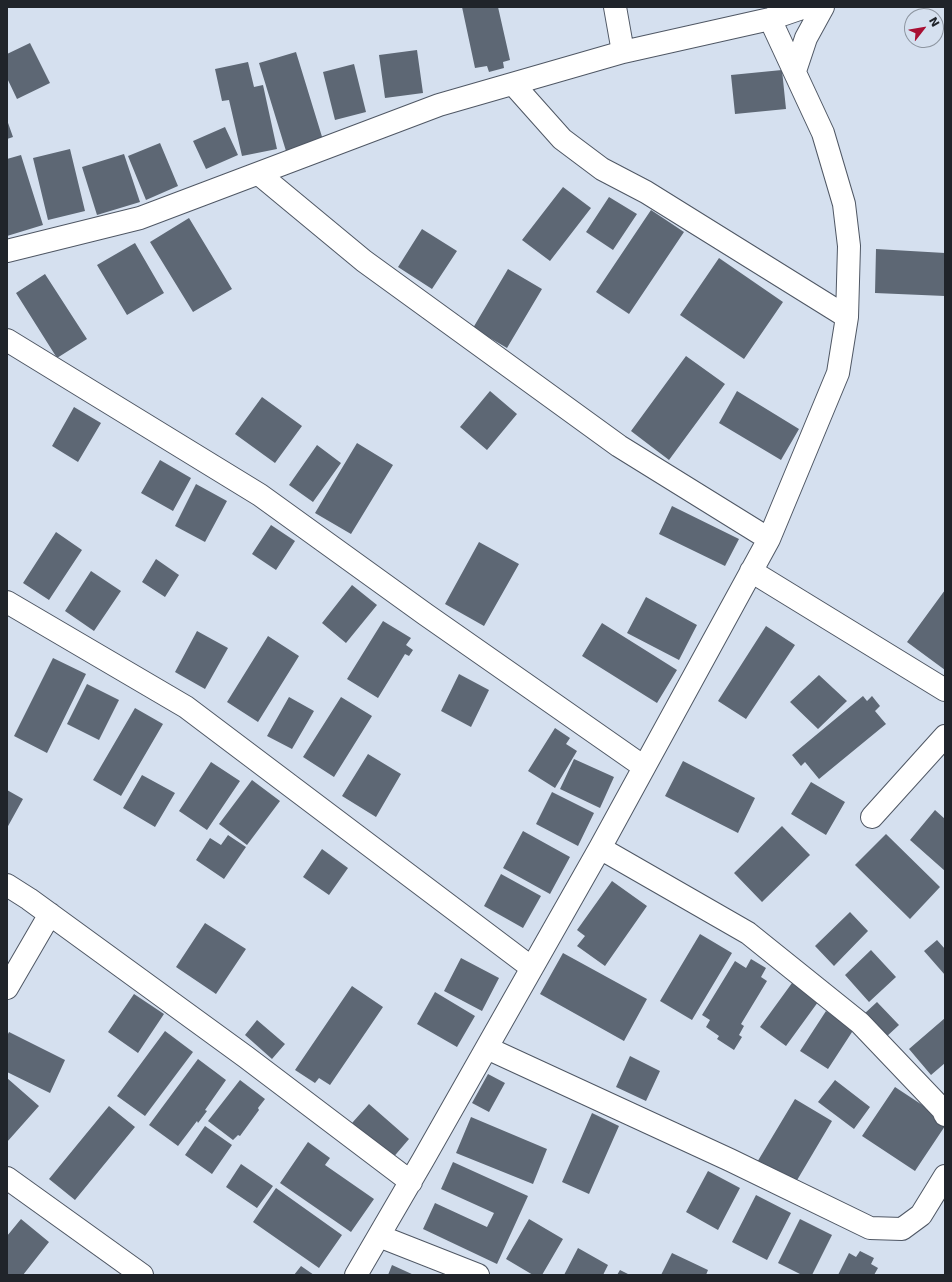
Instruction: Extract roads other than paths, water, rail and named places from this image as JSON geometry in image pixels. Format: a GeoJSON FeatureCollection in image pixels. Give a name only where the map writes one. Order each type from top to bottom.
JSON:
{"type":"FeatureCollection","features":[{"type":"Feature","properties":{"kind":"street"},"geometry":{"type":"LineString","coordinates":[[615,7],[623,52]]}},
{"type":"Feature","properties":{"kind":"street"},"geometry":{"type":"LineString","coordinates":[[7,251],[140,218],[439,105],[623,52],[770,19],[806,7]]}},
{"type":"Feature","properties":{"kind":"street"},"geometry":{"type":"LineString","coordinates":[[795,71],[806,38],[823,7]]}},
{"type":"Feature","properties":{"kind":"street"},"geometry":{"type":"LineString","coordinates":[[356,1275],[411,1182],[600,848],[769,539],[838,373],[847,317],[848,246],[844,204],[823,132],[770,19]]}},
{"type":"Feature","properties":{"kind":"street"},"geometry":{"type":"LineString","coordinates":[[513,84],[562,139],[602,169],[646,192],[847,317]]}},
{"type":"Feature","properties":{"kind":"street"},"geometry":{"type":"LineString","coordinates":[[259,174],[364,261],[619,446],[769,539]]}},
{"type":"Feature","properties":{"kind":"street"},"geometry":{"type":"LineString","coordinates":[[7,340],[260,495],[425,614],[644,767]]}},
{"type":"Feature","properties":{"kind":"street"},"geometry":{"type":"LineString","coordinates":[[751,571],[945,690]]}},
{"type":"Feature","properties":{"kind":"street"},"geometry":{"type":"LineString","coordinates":[[7,602],[186,707],[532,968]]}},
{"type":"Feature","properties":{"kind":"street"},"geometry":{"type":"LineString","coordinates":[[872,817],[945,736]]}},
{"type":"Feature","properties":{"kind":"street"},"geometry":{"type":"LineString","coordinates":[[600,848],[748,934],[860,1023],[943,1110],[945,1115]]}},
{"type":"Feature","properties":{"kind":"street"},"geometry":{"type":"LineString","coordinates":[[7,885],[50,914],[246,1057],[411,1182]]}},
{"type":"Feature","properties":{"kind":"street"},"geometry":{"type":"LineString","coordinates":[[7,988],[50,914]]}},
{"type":"Feature","properties":{"kind":"street"},"geometry":{"type":"LineString","coordinates":[[487,1048],[730,1160],[870,1228],[902,1229],[921,1216],[945,1176]]}},
{"type":"Feature","properties":{"kind":"street"},"geometry":{"type":"LineString","coordinates":[[7,1178],[142,1275]]}},
{"type":"Feature","properties":{"kind":"street"},"geometry":{"type":"LineString","coordinates":[[379,1236],[478,1275]]}}]}
